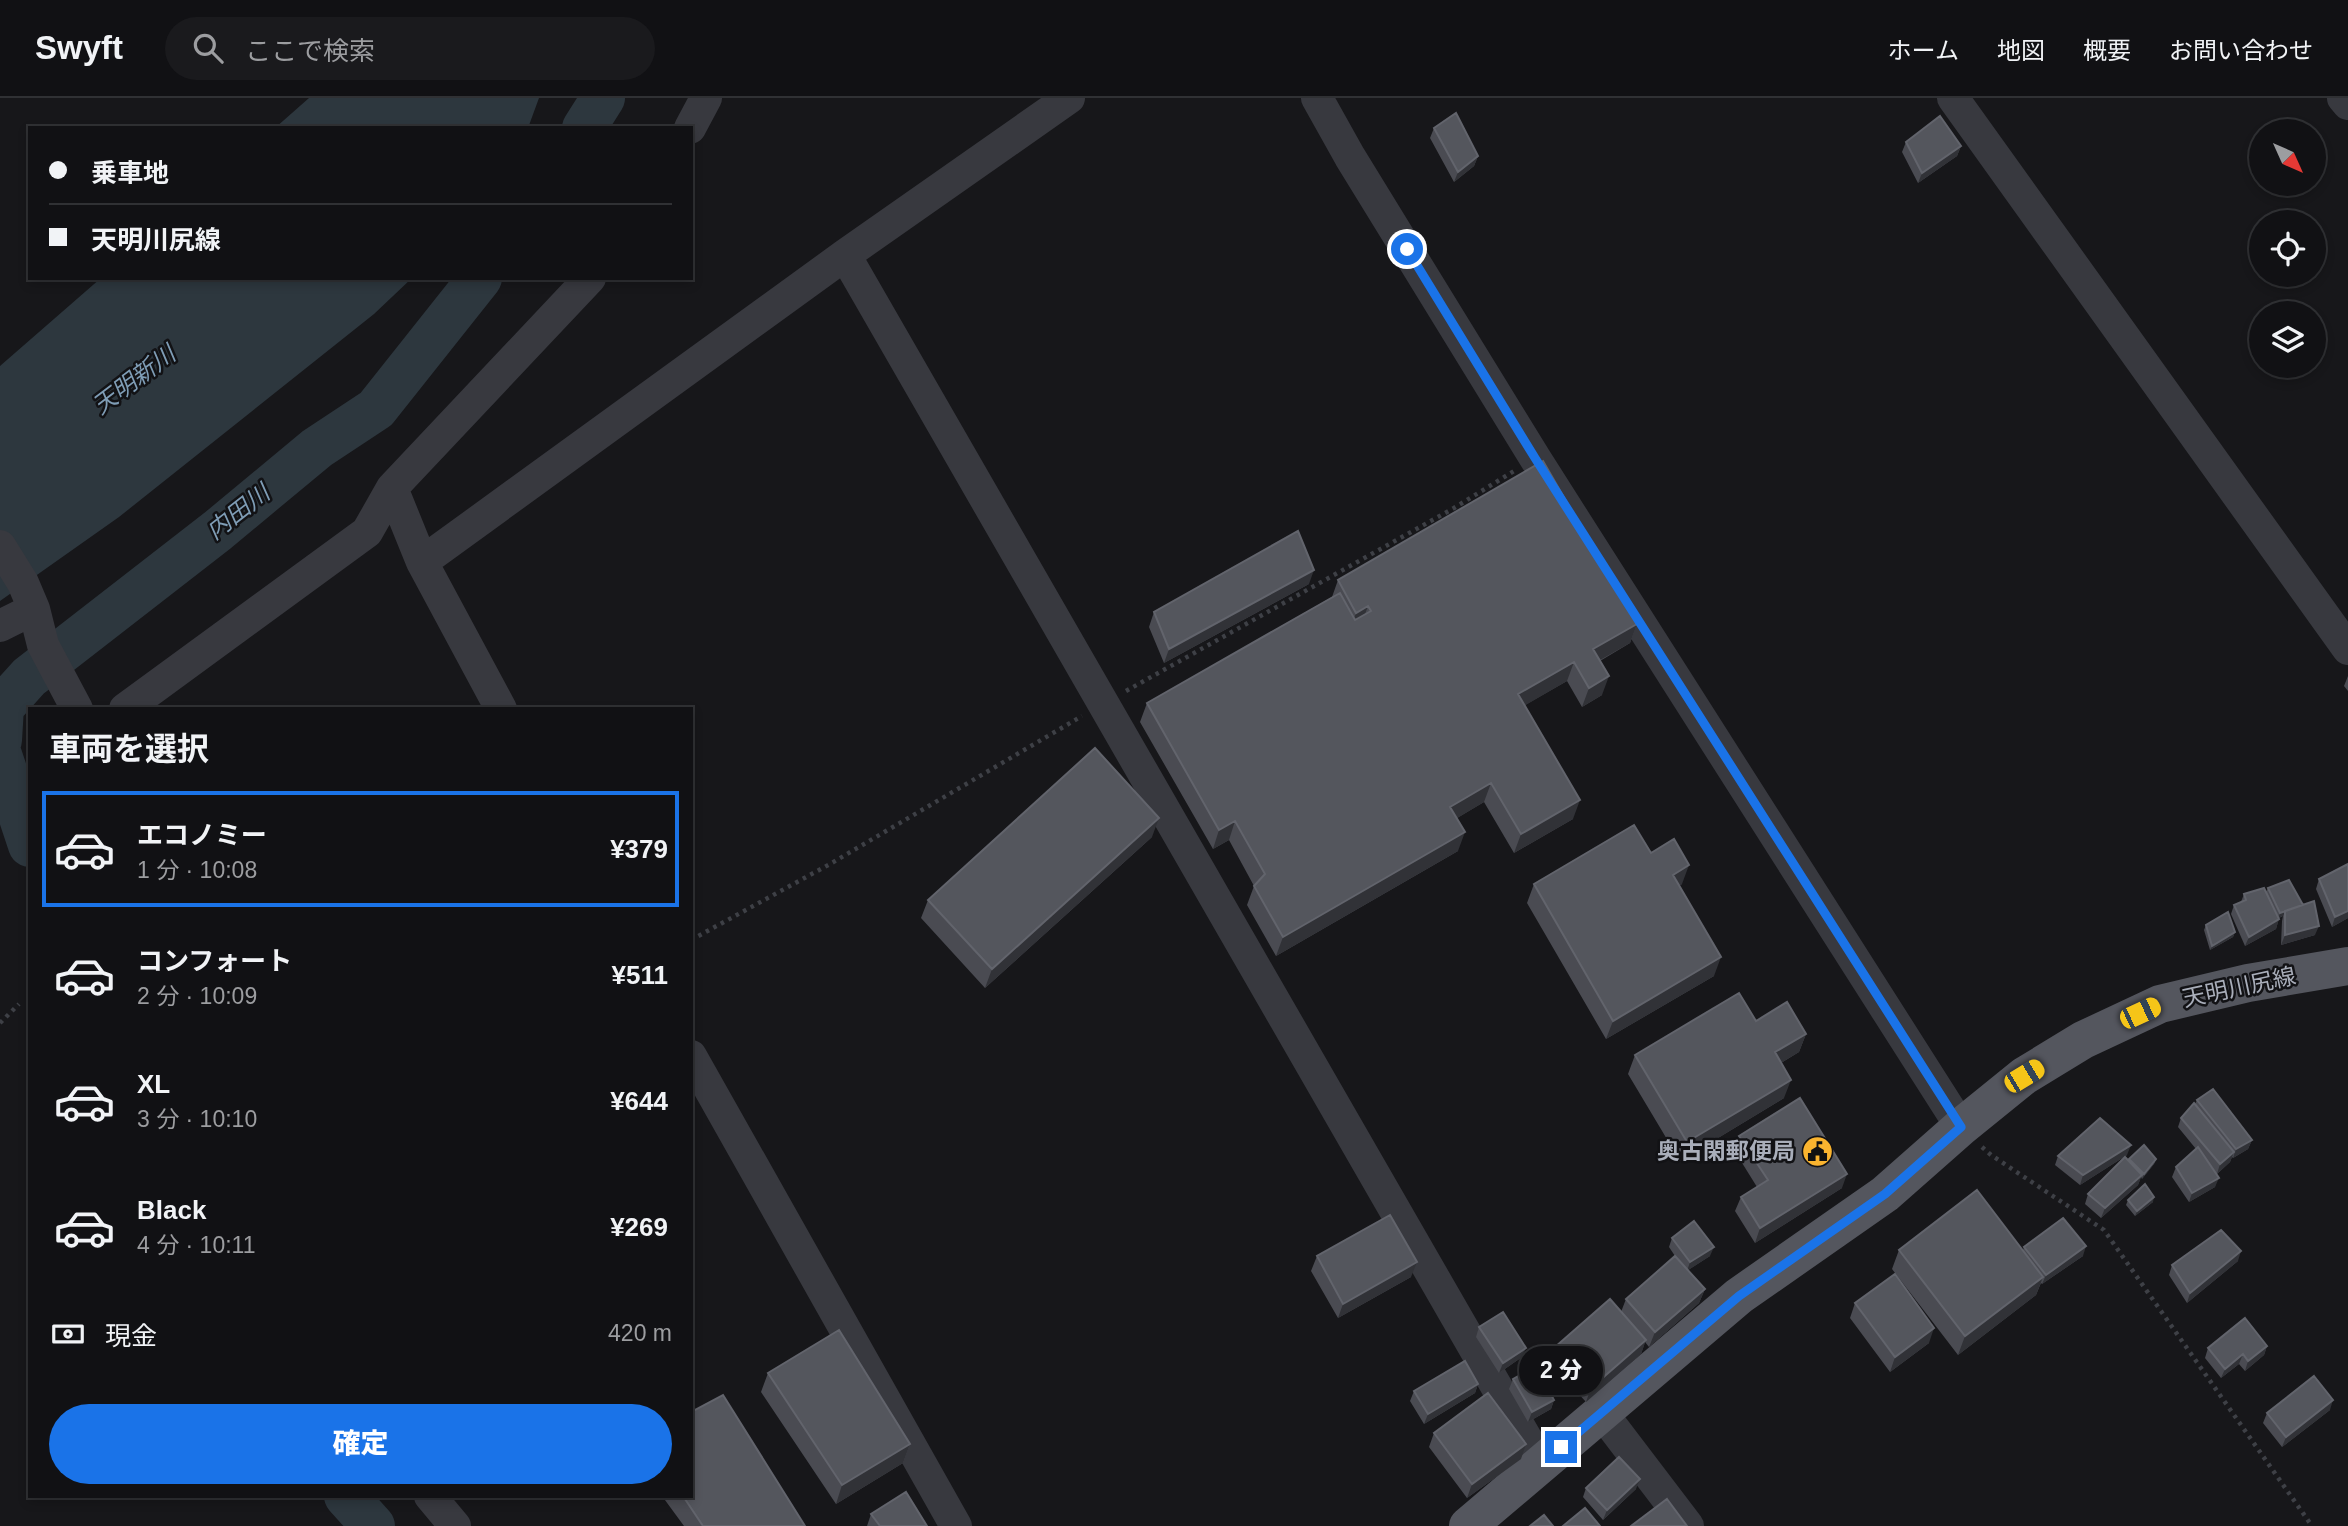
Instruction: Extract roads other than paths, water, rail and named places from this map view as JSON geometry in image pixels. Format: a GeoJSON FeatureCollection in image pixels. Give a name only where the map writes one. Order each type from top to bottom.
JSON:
{"type":"FeatureCollection","features":[{"type":"Feature","properties":{"kind":"main road","name":"天明川尻線"},"geometry":{"type":"LineString","coordinates":[[1468,1526],[1739,1296],[1885,1194],[2024,1076],[2083,1040],[2160,1004],[2248,983],[2348,966]]}},
{"type":"Feature","properties":{"kind":"street"},"geometry":{"type":"LineString","coordinates":[[691,126],[706,98]]}},
{"type":"Feature","properties":{"kind":"street"},"geometry":{"type":"LineString","coordinates":[[422,562],[845,254],[1069,98]]}},
{"type":"Feature","properties":{"kind":"street"},"geometry":{"type":"LineString","coordinates":[[1317,98],[1350,157],[1535,458],[1961,1127]]}},
{"type":"Feature","properties":{"kind":"street"},"geometry":{"type":"LineString","coordinates":[[1953,98],[2348,649]]}},
{"type":"Feature","properties":{"kind":"street"},"geometry":{"type":"LineString","coordinates":[[2343,98],[2348,104]]}},
{"type":"Feature","properties":{"kind":"street"},"geometry":{"type":"LineString","coordinates":[[845,254],[1541,1464]]}},
{"type":"Feature","properties":{"kind":"street"},"geometry":{"type":"LineString","coordinates":[[128,707],[367,533],[392,488],[588,280]]}},
{"type":"Feature","properties":{"kind":"street"},"geometry":{"type":"LineString","coordinates":[[392,488],[422,562],[501,707]]}},
{"type":"Feature","properties":{"kind":"street"},"geometry":{"type":"LineString","coordinates":[[0,545],[28,596],[43,645],[75,707]]}},
{"type":"Feature","properties":{"kind":"street"},"geometry":{"type":"LineString","coordinates":[[0,626],[28,596]]}},
{"type":"Feature","properties":{"kind":"street"},"geometry":{"type":"LineString","coordinates":[[693,1060],[956,1526]]}},
{"type":"Feature","properties":{"kind":"street"},"geometry":{"type":"LineString","coordinates":[[1602,1413],[1688,1526]]}},
{"type":"Feature","properties":{"kind":"street"},"geometry":{"type":"LineString","coordinates":[[432,1498],[455,1526]]}},
{"type":"Feature","properties":{"kind":"water"},"geometry":{"type":"Polygon","coordinates":[[[309,98],[539,98],[529,126],[277,126],[309,98]]]}},
{"type":"Feature","properties":{"kind":"water","name":"天明新川"},"geometry":{"type":"Polygon","coordinates":[[[99,280],[410,280],[374,314],[119,517],[0,601],[0,366],[99,280]]]}},
{"type":"Feature","properties":{"kind":"waterway","name":"内田川"},"geometry":{"type":"LineString","coordinates":[[585,126],[603,98]]}},
{"type":"Feature","properties":{"kind":"waterway","name":"内田川"},"geometry":{"type":"LineString","coordinates":[[0,740],[2,707],[29,677],[217,531],[317,448],[376,409],[478,280]]}},
{"type":"Feature","properties":{"kind":"waterway","name":"内田川"},"geometry":{"type":"LineString","coordinates":[[0,755],[28,839]]}},
{"type":"Feature","properties":{"kind":"waterway","name":"内田川"},"geometry":{"type":"LineString","coordinates":[[348,1498],[373,1526]]}},
{"type":"Feature","properties":{"kind":"place","name":"奥古閑郵便局"},"geometry":{"type":"Point","coordinates":[1818,1151]}}]}
